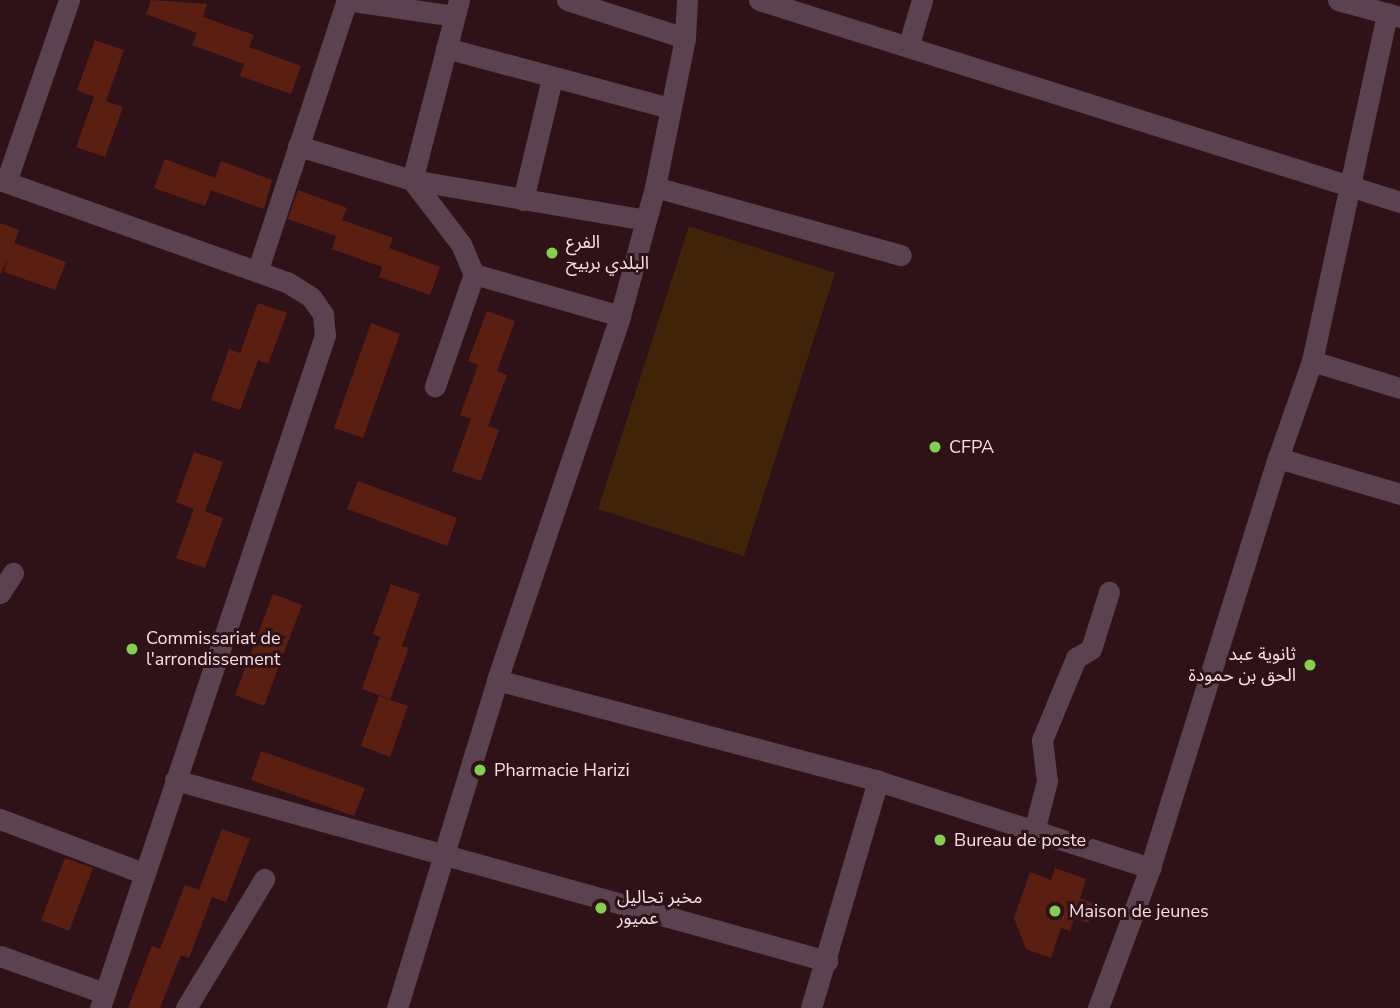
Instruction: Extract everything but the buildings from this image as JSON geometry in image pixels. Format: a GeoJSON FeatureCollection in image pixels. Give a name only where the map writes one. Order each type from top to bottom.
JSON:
{"type":"FeatureCollection","features":[{"type":"Feature","properties":{"kind":"street"},"geometry":{"type":"LineString","coordinates":[[0,956],[102,1001],[325,335],[323,314],[311,297],[258,269],[3,181],[69,0]]}},
{"type":"Feature","properties":{"kind":"street"},"geometry":{"type":"LineString","coordinates":[[258,269],[346,0],[456,8],[412,180]]}},
{"type":"Feature","properties":{"kind":"street"},"geometry":{"type":"LineString","coordinates":[[567,0],[684,38]]}},
{"type":"Feature","properties":{"kind":"street"},"geometry":{"type":"LineString","coordinates":[[397,1008],[447,854],[497,680],[620,316],[655,187],[684,38],[687,0]]}},
{"type":"Feature","properties":{"kind":"street"},"geometry":{"type":"LineString","coordinates":[[760,0],[909,44],[1400,202]]}},
{"type":"Feature","properties":{"kind":"street"},"geometry":{"type":"LineString","coordinates":[[909,44],[922,0]]}},
{"type":"Feature","properties":{"kind":"street"},"geometry":{"type":"LineString","coordinates":[[1098,1008],[1150,869],[1278,458],[1312,361],[1394,15],[1338,0]]}},
{"type":"Feature","properties":{"kind":"street"},"geometry":{"type":"LineString","coordinates":[[446,48],[670,108]]}},
{"type":"Feature","properties":{"kind":"street"},"geometry":{"type":"LineString","coordinates":[[523,200],[552,78]]}},
{"type":"Feature","properties":{"kind":"street"},"geometry":{"type":"LineString","coordinates":[[298,146],[412,180],[646,220]]}},
{"type":"Feature","properties":{"kind":"street"},"geometry":{"type":"LineString","coordinates":[[412,180],[448,222],[474,274],[435,386]]}},
{"type":"Feature","properties":{"kind":"street"},"geometry":{"type":"LineString","coordinates":[[655,187],[901,255]]}},
{"type":"Feature","properties":{"kind":"street"},"geometry":{"type":"LineString","coordinates":[[474,274],[620,316]]}},
{"type":"Feature","properties":{"kind":"street"},"geometry":{"type":"LineString","coordinates":[[1312,361],[1400,388]]}},
{"type":"Feature","properties":{"kind":"street"},"geometry":{"type":"LineString","coordinates":[[1278,458],[1400,494]]}},
{"type":"Feature","properties":{"kind":"street"},"geometry":{"type":"LineString","coordinates":[[0,593],[13,573]]}},
{"type":"Feature","properties":{"kind":"street"},"geometry":{"type":"LineString","coordinates":[[1034,831],[1047,781],[1042,740],[1076,658],[1091,649],[1109,592]]}},
{"type":"Feature","properties":{"kind":"street"},"geometry":{"type":"LineString","coordinates":[[497,680],[878,781],[1150,869]]}},
{"type":"Feature","properties":{"kind":"street"},"geometry":{"type":"LineString","coordinates":[[175,780],[827,961]]}},
{"type":"Feature","properties":{"kind":"street"},"geometry":{"type":"LineString","coordinates":[[811,1008],[878,781]]}},
{"type":"Feature","properties":{"kind":"street"},"geometry":{"type":"LineString","coordinates":[[0,819],[143,873]]}},
{"type":"Feature","properties":{"kind":"street"},"geometry":{"type":"LineString","coordinates":[[186,1008],[264,879]]}},
{"type":"Feature","properties":{"kind":"shaded area"},"geometry":{"type":"Polygon","coordinates":[[[689,226],[835,273],[744,556],[598,509],[689,226]]]}},
{"type":"Feature","properties":{"kind":"place","name":"الفرع البلدي بربيح"},"geometry":{"type":"Point","coordinates":[552,253]}},
{"type":"Feature","properties":{"kind":"place","name":"CFPA"},"geometry":{"type":"Point","coordinates":[935,447]}},
{"type":"Feature","properties":{"kind":"place","name":"Commissariat de l'arrondissement"},"geometry":{"type":"Point","coordinates":[132,649]}},
{"type":"Feature","properties":{"kind":"place","name":"ثانوية عبد الحق بن حمودة"},"geometry":{"type":"Point","coordinates":[1310,665]}},
{"type":"Feature","properties":{"kind":"place","name":"Pharmacie Harizi"},"geometry":{"type":"Point","coordinates":[480,770]}},
{"type":"Feature","properties":{"kind":"place","name":"Bureau de poste"},"geometry":{"type":"Point","coordinates":[940,840]}},
{"type":"Feature","properties":{"kind":"place","name":"مخبر تحاليل عميور"},"geometry":{"type":"Point","coordinates":[601,908]}},
{"type":"Feature","properties":{"kind":"place","name":"Maison de jeunes"},"geometry":{"type":"Point","coordinates":[1055,911]}}]}
